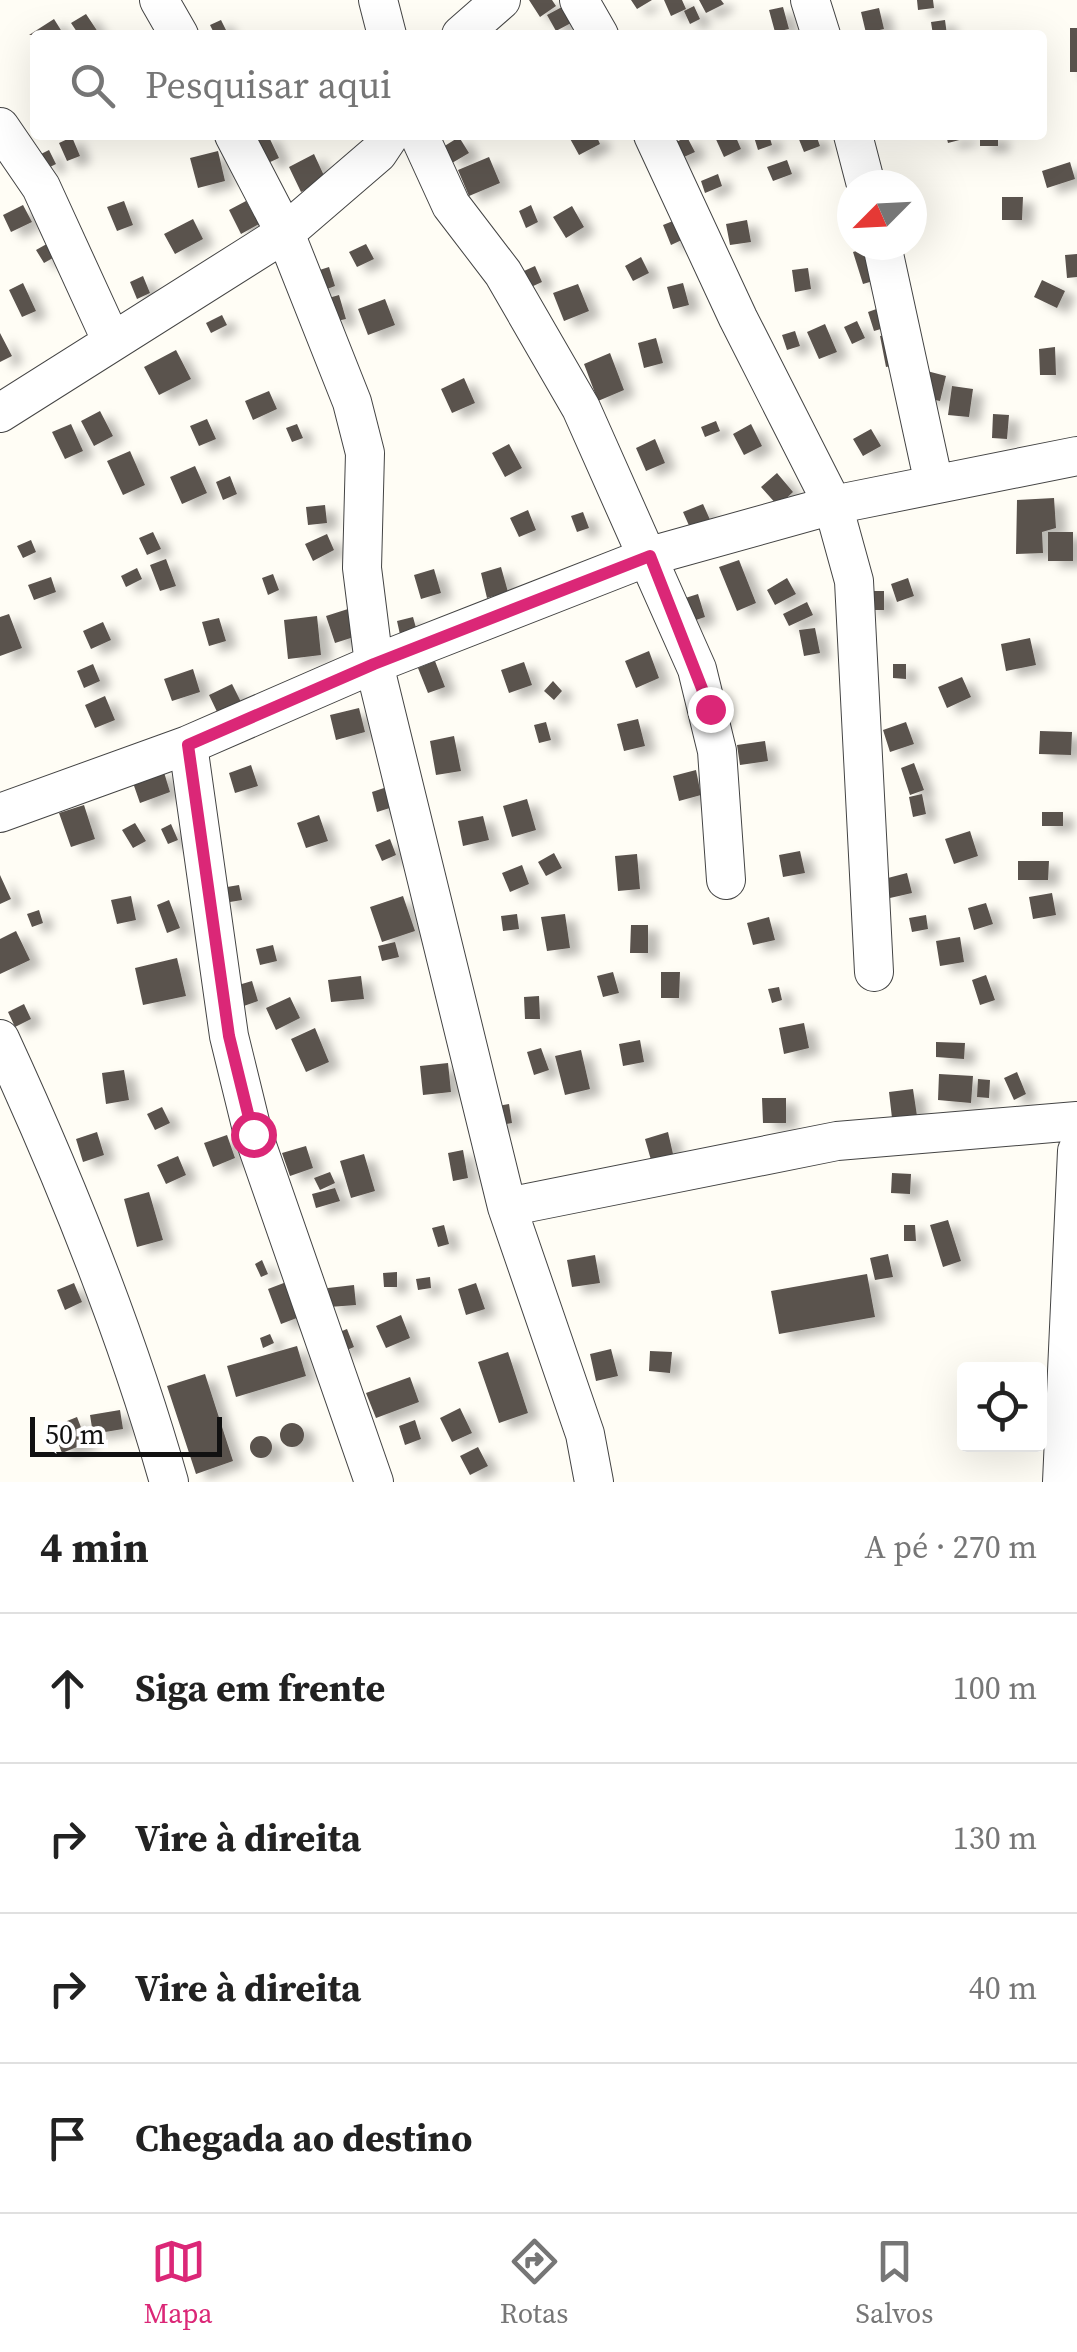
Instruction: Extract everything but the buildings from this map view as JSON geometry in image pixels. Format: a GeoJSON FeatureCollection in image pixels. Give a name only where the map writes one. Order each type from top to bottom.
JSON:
{"type":"FeatureCollection","features":[{"type":"Feature","properties":{"kind":"street"},"geometry":{"type":"LineString","coordinates":[[159,0],[175,30]]}},
{"type":"Feature","properties":{"kind":"street"},"geometry":{"type":"LineString","coordinates":[[378,0],[386,30]]}},
{"type":"Feature","properties":{"kind":"street"},"geometry":{"type":"LineString","coordinates":[[467,30],[501,0]]}},
{"type":"Feature","properties":{"kind":"street"},"geometry":{"type":"LineString","coordinates":[[580,0],[595,30]]}},
{"type":"Feature","properties":{"kind":"street"},"geometry":{"type":"LineString","coordinates":[[810,0],[819,30]]}},
{"type":"Feature","properties":{"kind":"street"},"geometry":{"type":"LineString","coordinates":[[0,127],[41,187],[112,342]]}},
{"type":"Feature","properties":{"kind":"street"},"geometry":{"type":"LineString","coordinates":[[237,140],[286,234],[352,402],[365,454],[362,568],[374,664],[508,1207],[585,1434],[594,1482]]}},
{"type":"Feature","properties":{"kind":"street"},"geometry":{"type":"LineString","coordinates":[[0,413],[286,234],[378,153],[387,140]]}},
{"type":"Feature","properties":{"kind":"street"},"geometry":{"type":"LineString","coordinates":[[420,140],[450,204],[503,274],[581,408],[650,556],[710,709],[726,880]]}},
{"type":"Feature","properties":{"kind":"street"},"geometry":{"type":"LineString","coordinates":[[655,140],[738,318],[833,505],[854,580],[874,972]]}},
{"type":"Feature","properties":{"kind":"street"},"geometry":{"type":"LineString","coordinates":[[854,140],[862,170]]}},
{"type":"Feature","properties":{"kind":"street"},"geometry":{"type":"LineString","coordinates":[[885,260],[934,484]]}},
{"type":"Feature","properties":{"kind":"street"},"geometry":{"type":"LineString","coordinates":[[0,813],[188,745],[374,664],[650,556],[833,505],[1077,456]]}},
{"type":"Feature","properties":{"kind":"street"},"geometry":{"type":"LineString","coordinates":[[188,745],[229,1036],[253,1134],[374,1482]]}},
{"type":"Feature","properties":{"kind":"street"},"geometry":{"type":"LineString","coordinates":[[0,1039],[46,1140],[144,1392],[170,1482]]}},
{"type":"Feature","properties":{"kind":"street"},"geometry":{"type":"LineString","coordinates":[[508,1207],[836,1140],[1077,1121]]}},
{"type":"Feature","properties":{"kind":"street"},"geometry":{"type":"LineString","coordinates":[[1062,1482],[1077,1151]]}},
{"type":"Feature","properties":{"kind":"route"},"geometry":{"type":"LineString","coordinates":[[253,1134],[229,1036],[188,745],[374,664],[650,556],[710,709]]}}]}
